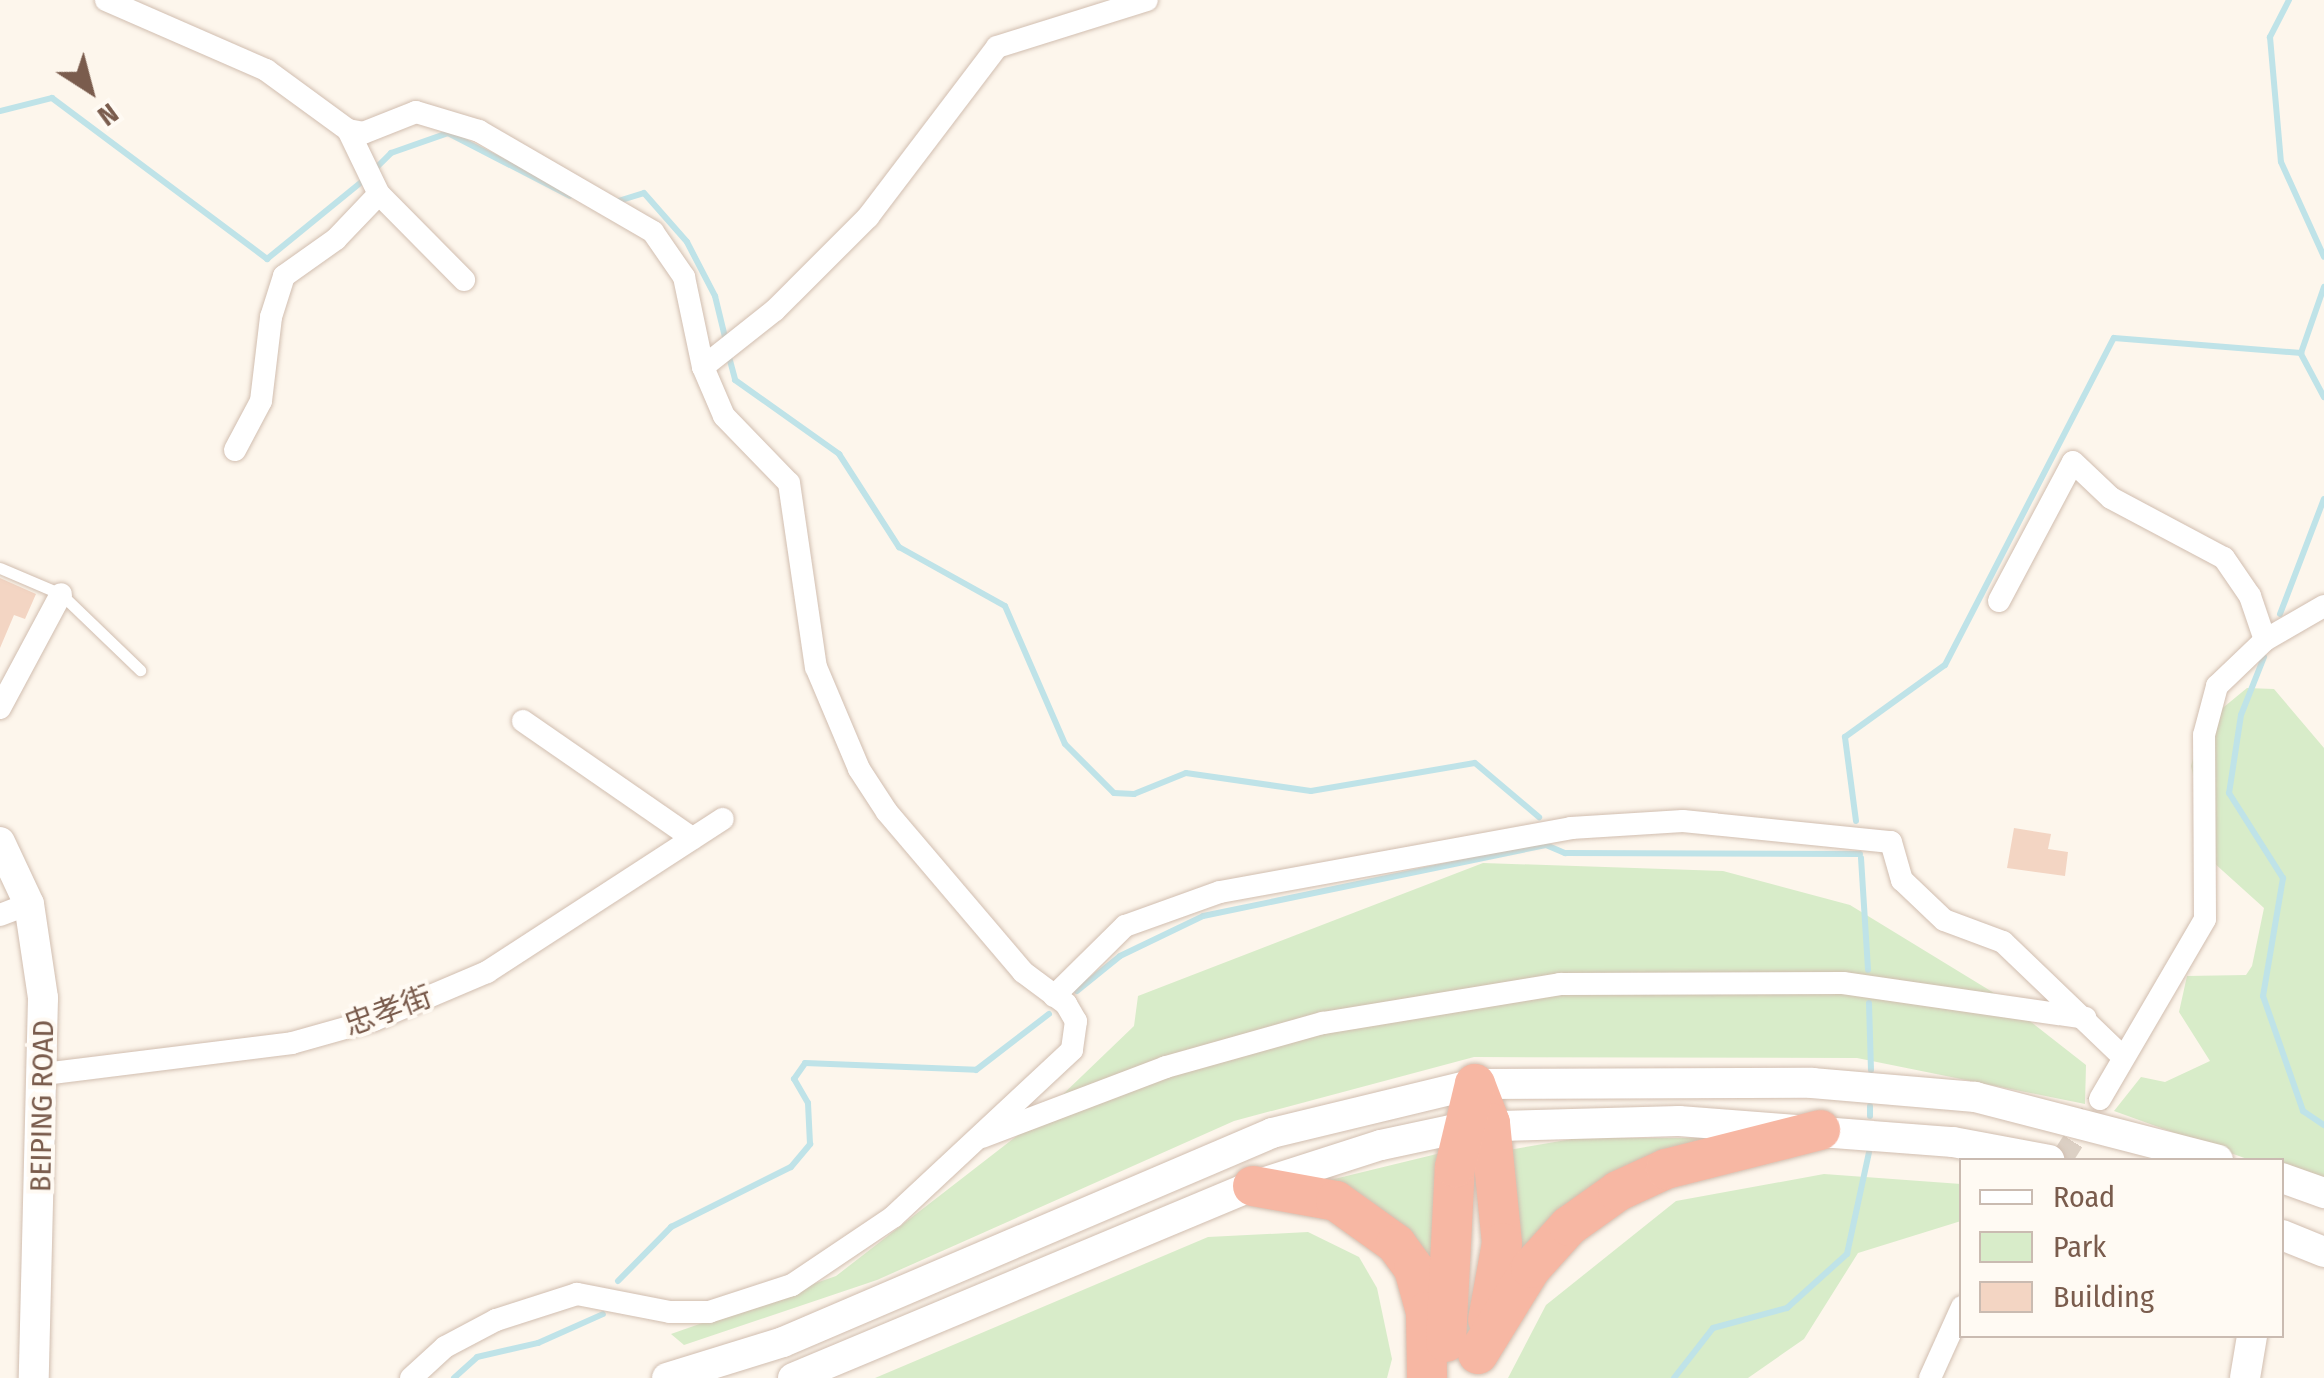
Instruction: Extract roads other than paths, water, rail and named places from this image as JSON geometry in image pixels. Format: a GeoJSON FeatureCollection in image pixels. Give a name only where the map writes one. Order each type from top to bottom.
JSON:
{"type":"FeatureCollection","features":[{"type":"Feature","properties":{"kind":"highway"},"geometry":{"type":"LineString","coordinates":[[1472,1366],[1499,1282],[1502,1243],[1477,1125],[1475,1084]]}},
{"type":"Feature","properties":{"kind":"highway"},"geometry":{"type":"LineString","coordinates":[[1430,1378],[1445,1350],[1456,1167],[1477,1125]]}},
{"type":"Feature","properties":{"kind":"highway"},"geometry":{"type":"LineString","coordinates":[[1472,1366],[1532,1268],[1569,1226],[1618,1191],[1666,1168],[1820,1130]]}},
{"type":"Feature","properties":{"kind":"highway"},"geometry":{"type":"LineString","coordinates":[[1253,1186],[1336,1200],[1396,1244],[1414,1269],[1426,1312],[1430,1378]]}},
{"type":"Feature","properties":{"kind":"main road","name":"BEIPING ROAD"},"geometry":{"type":"LineString","coordinates":[[0,842],[29,904],[39,943],[44,1074],[34,1378]]}},
{"type":"Feature","properties":{"kind":"main road"},"geometry":{"type":"LineString","coordinates":[[667,1378],[783,1342],[1272,1133],[1475,1084],[1812,1084],[1976,1097],[2210,1158]]}},
{"type":"Feature","properties":{"kind":"main road"},"geometry":{"type":"LineString","coordinates":[[783,1342],[793,1378],[1253,1186],[1381,1145],[1477,1125],[1679,1122],[1820,1130],[1954,1142],[2038,1158]]}},
{"type":"Feature","properties":{"kind":"main road"},"geometry":{"type":"LineString","coordinates":[[2285,1189],[2324,1193]]}},
{"type":"Feature","properties":{"kind":"main road"},"geometry":{"type":"LineString","coordinates":[[2284,1236],[2324,1252]]}},
{"type":"Feature","properties":{"kind":"main road"},"geometry":{"type":"LineString","coordinates":[[2245,1378],[2252,1338]]}},
{"type":"Feature","properties":{"kind":"street"},"geometry":{"type":"LineString","coordinates":[[106,0],[266,70],[348,130],[379,194],[464,280]]}},
{"type":"Feature","properties":{"kind":"street"},"geometry":{"type":"LineString","coordinates":[[709,363],[740,342],[868,216],[997,47],[1147,0]]}},
{"type":"Feature","properties":{"kind":"street"},"geometry":{"type":"LineString","coordinates":[[348,130],[379,129],[416,112],[432,115],[479,131],[614,204],[653,232],[684,277],[724,416],[789,484],[816,667],[858,769],[887,812],[1023,972],[1054,996],[1076,1022],[1072,1050],[893,1216],[792,1285],[710,1312],[670,1312],[576,1294],[496,1320],[445,1347],[411,1378]]}},
{"type":"Feature","properties":{"kind":"street"},"geometry":{"type":"LineString","coordinates":[[235,450],[262,401],[270,317],[284,276],[336,240],[379,194]]}},
{"type":"Feature","properties":{"kind":"street"},"geometry":{"type":"LineString","coordinates":[[2000,601],[2073,462],[2111,498],[2224,558],[2250,596],[2264,640]]}},
{"type":"Feature","properties":{"kind":"street"},"geometry":{"type":"LineString","coordinates":[[0,708],[61,594]]}},
{"type":"Feature","properties":{"kind":"street"},"geometry":{"type":"LineString","coordinates":[[2100,1100],[2204,919],[2204,735],[2218,686],[2264,640],[2324,606]]}},
{"type":"Feature","properties":{"kind":"street"},"geometry":{"type":"LineString","coordinates":[[524,721],[692,838]]}},
{"type":"Feature","properties":{"kind":"street","name":"忠孝街"},"geometry":{"type":"LineString","coordinates":[[44,1074],[292,1044],[374,1020],[487,972],[723,819]]}},
{"type":"Feature","properties":{"kind":"street"},"geometry":{"type":"LineString","coordinates":[[1054,996],[1126,926],[1220,892],[1571,828],[1682,821],[1891,842],[1902,880],[1944,920],[2003,942],[2122,1057]]}},
{"type":"Feature","properties":{"kind":"street"},"geometry":{"type":"LineString","coordinates":[[0,915],[29,904]]}},
{"type":"Feature","properties":{"kind":"street"},"geometry":{"type":"LineString","coordinates":[[971,1141],[1166,1067],[1323,1023],[1560,984],[1843,983],[2084,1018]]}},
{"type":"Feature","properties":{"kind":"street"},"geometry":{"type":"LineString","coordinates":[[1930,1378],[1959,1313]]}},
{"type":"Feature","properties":{"kind":"lane"},"geometry":{"type":"LineString","coordinates":[[0,568],[61,594],[140,670]]}},
{"type":"Feature","properties":{"kind":"waterway"},"geometry":{"type":"LineString","coordinates":[[2289,0],[2270,37],[2281,162],[2324,257]]}},
{"type":"Feature","properties":{"kind":"waterway"},"geometry":{"type":"LineString","coordinates":[[0,111],[52,98],[267,259],[365,179]]}},
{"type":"Feature","properties":{"kind":"waterway"},"geometry":{"type":"LineString","coordinates":[[374,170],[391,153],[448,133],[570,196]]}},
{"type":"Feature","properties":{"kind":"waterway"},"geometry":{"type":"LineString","coordinates":[[615,202],[644,193],[687,242],[715,296],[726,341]]}},
{"type":"Feature","properties":{"kind":"waterway"},"geometry":{"type":"LineString","coordinates":[[1856,821],[1845,737],[1945,665],[2114,338],[2301,353],[2324,287]]}},
{"type":"Feature","properties":{"kind":"waterway"},"geometry":{"type":"LineString","coordinates":[[728,353],[735,380],[839,454],[899,547],[1005,606],[1065,744],[1114,793],[1134,794],[1186,773],[1311,791],[1475,763],[1539,817]]}},
{"type":"Feature","properties":{"kind":"waterway"},"geometry":{"type":"LineString","coordinates":[[2301,354],[2324,397]]}},
{"type":"Feature","properties":{"kind":"waterway"},"geometry":{"type":"LineString","coordinates":[[2280,614],[2324,499]]}},
{"type":"Feature","properties":{"kind":"waterway"},"geometry":{"type":"LineString","coordinates":[[2264,657],[2241,715],[2229,793],[2283,878],[2263,996],[2303,1111],[2324,1125]]}},
{"type":"Feature","properties":{"kind":"waterway"},"geometry":{"type":"LineString","coordinates":[[1546,845],[1565,853],[1860,854]]}},
{"type":"Feature","properties":{"kind":"waterway"},"geometry":{"type":"LineString","coordinates":[[1077,991],[1120,956],[1203,916],[1546,845]]}},
{"type":"Feature","properties":{"kind":"waterway"},"geometry":{"type":"LineString","coordinates":[[1861,858],[1868,970]]}},
{"type":"Feature","properties":{"kind":"waterway"},"geometry":{"type":"LineString","coordinates":[[1869,1003],[1871,1070]]}},
{"type":"Feature","properties":{"kind":"waterway"},"geometry":{"type":"LineString","coordinates":[[618,1281],[671,1227],[791,1167],[810,1144],[808,1103],[794,1079],[805,1063],[976,1070],[1049,1014]]}},
{"type":"Feature","properties":{"kind":"waterway"},"geometry":{"type":"LineString","coordinates":[[1870,1106],[1870,1116]]}},
{"type":"Feature","properties":{"kind":"waterway"},"geometry":{"type":"LineString","coordinates":[[1674,1378],[1713,1328],[1787,1308],[1847,1254],[1869,1152]]}},
{"type":"Feature","properties":{"kind":"waterway"},"geometry":{"type":"LineString","coordinates":[[454,1378],[477,1357],[538,1343],[603,1314]]}},
{"type":"Feature","properties":{"kind":"tunnel"},"geometry":{"type":"LineString","coordinates":[[2062,1158],[2100,1099]]}}]}
